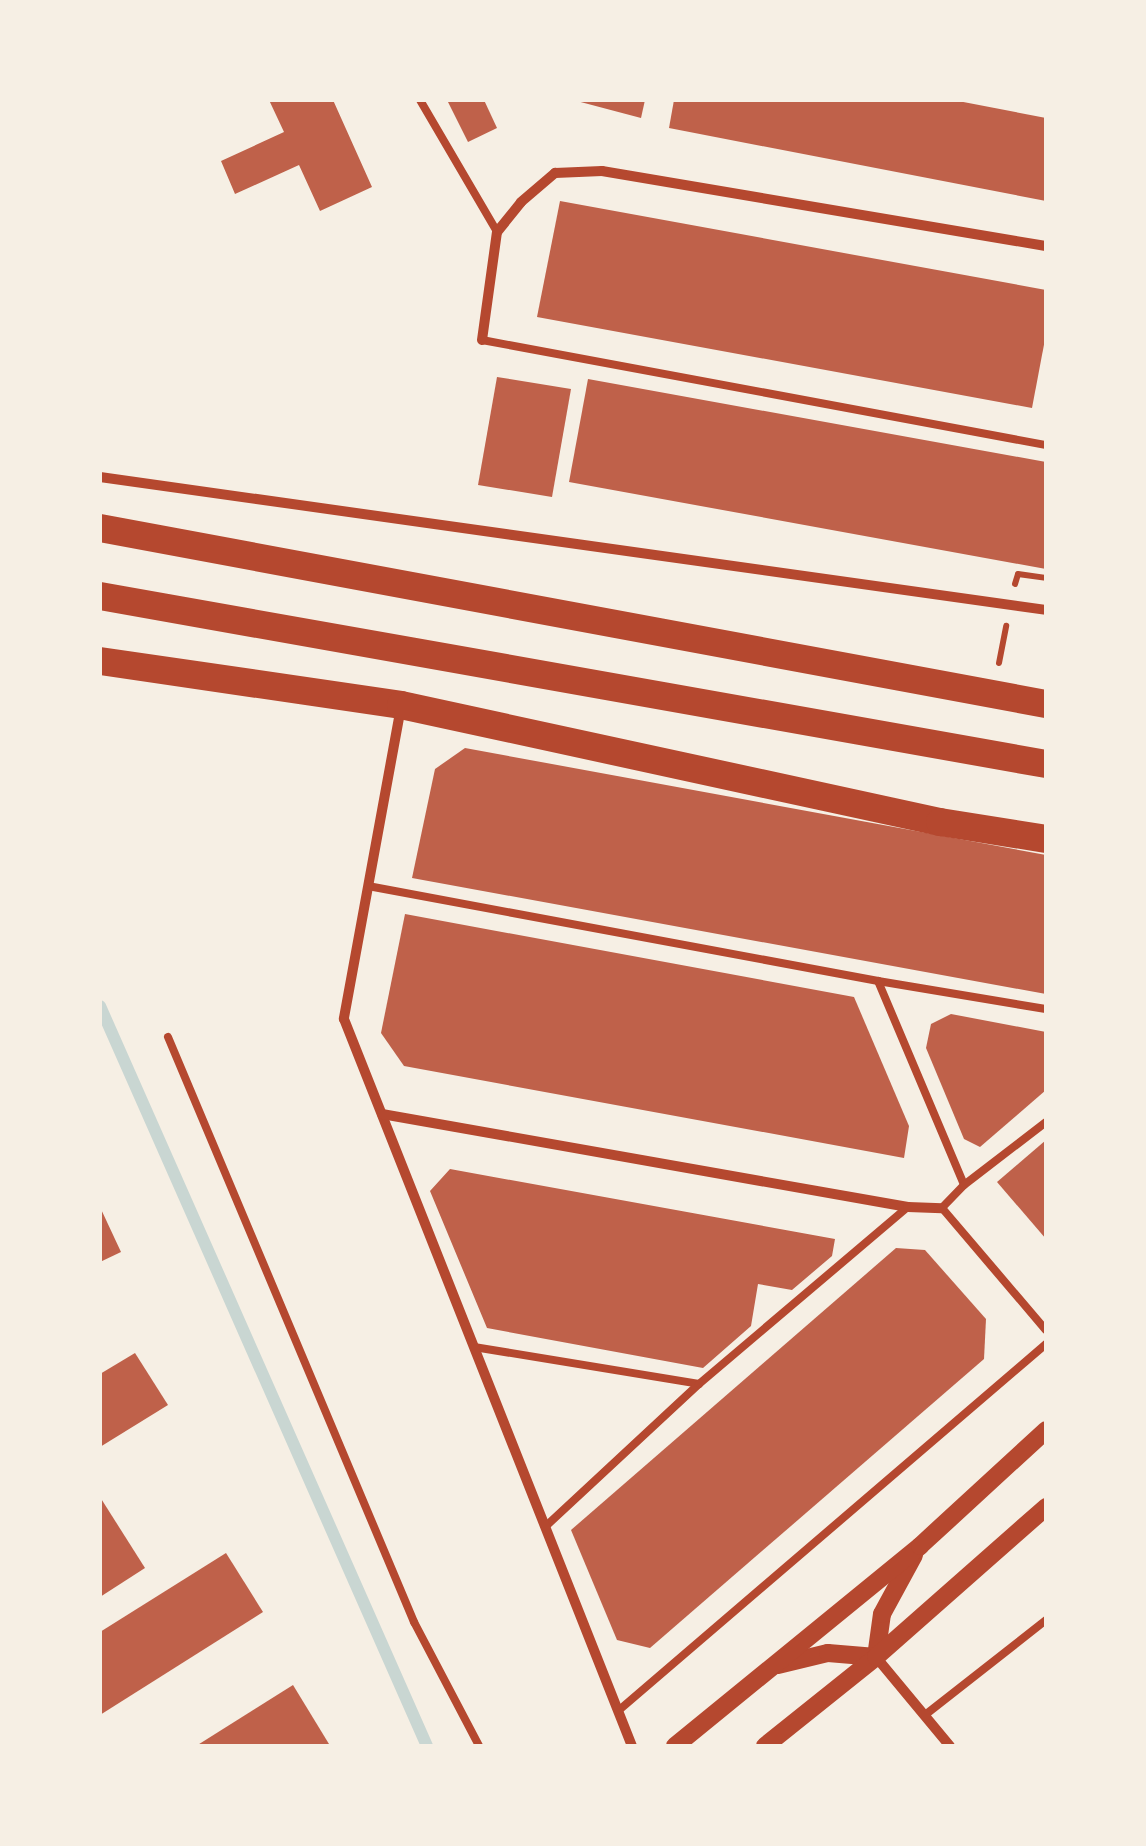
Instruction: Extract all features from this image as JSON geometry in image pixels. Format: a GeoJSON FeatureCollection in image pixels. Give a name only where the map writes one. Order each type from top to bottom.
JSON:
{"type":"FeatureCollection","features":[{"type":"Feature","properties":{"kind":"highway"},"geometry":{"type":"LineString","coordinates":[[100,528],[1046,704]]}},
{"type":"Feature","properties":{"kind":"highway"},"geometry":{"type":"LineString","coordinates":[[100,596],[1046,764]]}},
{"type":"Feature","properties":{"kind":"highway"},"geometry":{"type":"LineString","coordinates":[[100,661],[401,704],[940,822],[1046,839]]}},
{"type":"Feature","properties":{"kind":"street"},"geometry":{"type":"LineString","coordinates":[[482,340],[497,232],[521,202],[554,173],[602,170],[1046,246]]}},
{"type":"Feature","properties":{"kind":"street"},"geometry":{"type":"LineString","coordinates":[[100,476],[1046,610]]}},
{"type":"Feature","properties":{"kind":"street"},"geometry":{"type":"LineString","coordinates":[[401,704],[344,1019],[632,1746]]}},
{"type":"Feature","properties":{"kind":"street"},"geometry":{"type":"LineString","coordinates":[[382,1114],[908,1207],[942,1208]]}},
{"type":"Feature","properties":{"kind":"street"},"geometry":{"type":"LineString","coordinates":[[674,1746],[920,1546],[1046,1430]]}},
{"type":"Feature","properties":{"kind":"street"},"geometry":{"type":"LineString","coordinates":[[766,1746],[876,1657],[1046,1507]]}},
{"type":"Feature","properties":{"kind":"street"},"geometry":{"type":"LineString","coordinates":[[876,1657],[882,1614],[920,1546]]}},
{"type":"Feature","properties":{"kind":"street"},"geometry":{"type":"LineString","coordinates":[[774,1666],[828,1653],[876,1657],[950,1746]]}},
{"type":"Feature","properties":{"kind":"lane"},"geometry":{"type":"LineString","coordinates":[[420,100],[497,232]]}},
{"type":"Feature","properties":{"kind":"lane"},"geometry":{"type":"LineString","coordinates":[[482,340],[1046,445]]}},
{"type":"Feature","properties":{"kind":"lane"},"geometry":{"type":"LineString","coordinates":[[368,886],[1046,1009]]}},
{"type":"Feature","properties":{"kind":"lane"},"geometry":{"type":"LineString","coordinates":[[878,981],[964,1185]]}},
{"type":"Feature","properties":{"kind":"lane"},"geometry":{"type":"LineString","coordinates":[[168,1037],[414,1622],[479,1746]]}},
{"type":"Feature","properties":{"kind":"lane"},"geometry":{"type":"LineString","coordinates":[[1046,1122],[964,1185],[942,1208],[1046,1330]]}},
{"type":"Feature","properties":{"kind":"lane"},"geometry":{"type":"LineString","coordinates":[[545,1526],[699,1384],[908,1207]]}},
{"type":"Feature","properties":{"kind":"lane"},"geometry":{"type":"LineString","coordinates":[[618,1711],[1046,1344]]}},
{"type":"Feature","properties":{"kind":"lane"},"geometry":{"type":"LineString","coordinates":[[474,1347],[699,1384]]}},
{"type":"Feature","properties":{"kind":"lane"},"geometry":{"type":"LineString","coordinates":[[924,1715],[1046,1620]]}},
{"type":"Feature","properties":{"kind":"building"},"geometry":{"type":"Polygon","coordinates":[[[269,100],[333,100],[372,187],[320,211],[299,165],[235,194],[221,161],[284,132],[269,100]]]}},
{"type":"Feature","properties":{"kind":"building"},"geometry":{"type":"Polygon","coordinates":[[[447,100],[484,100],[497,128],[468,142],[447,100]]]}},
{"type":"Feature","properties":{"kind":"building"},"geometry":{"type":"Polygon","coordinates":[[[573,100],[645,100],[641,118],[573,100]]]}},
{"type":"Feature","properties":{"kind":"building"},"geometry":{"type":"Polygon","coordinates":[[[674,100],[953,100],[1046,118],[1046,201],[669,128],[674,100]]]}},
{"type":"Feature","properties":{"kind":"building"},"geometry":{"type":"Polygon","coordinates":[[[560,201],[1046,290],[1046,334],[1032,408],[537,317],[560,201]]]}},
{"type":"Feature","properties":{"kind":"building"},"geometry":{"type":"Polygon","coordinates":[[[497,377],[571,389],[552,497],[478,485],[497,377]]]}},
{"type":"Feature","properties":{"kind":"building"},"geometry":{"type":"Polygon","coordinates":[[[588,379],[1046,462],[1046,569],[569,482],[588,379]]]}},
{"type":"Feature","properties":{"kind":"building"},"geometry":{"type":"Polygon","coordinates":[[[465,748],[1046,855],[1046,994],[412,878],[435,769],[465,748]]]}},
{"type":"Feature","properties":{"kind":"building"},"geometry":{"type":"Polygon","coordinates":[[[405,914],[854,997],[909,1126],[904,1158],[404,1066],[381,1033],[405,914]]]}},
{"type":"Feature","properties":{"kind":"building"},"geometry":{"type":"Polygon","coordinates":[[[951,1014],[1046,1032],[1046,1090],[980,1147],[964,1139],[926,1048],[931,1024],[951,1014]]]}},
{"type":"Feature","properties":{"kind":"building"},"geometry":{"type":"Polygon","coordinates":[[[1046,1140],[1046,1239],[997,1182],[1046,1140]]]}},
{"type":"Feature","properties":{"kind":"building"},"geometry":{"type":"Polygon","coordinates":[[[450,1169],[835,1239],[832,1256],[792,1290],[758,1284],[751,1326],[703,1368],[487,1328],[430,1191],[450,1169]]]}},
{"type":"Feature","properties":{"kind":"building"},"geometry":{"type":"Polygon","coordinates":[[[100,1207],[121,1252],[100,1262],[100,1207]]]}},
{"type":"Feature","properties":{"kind":"building"},"geometry":{"type":"Polygon","coordinates":[[[896,1248],[925,1250],[986,1319],[984,1359],[650,1648],[617,1640],[571,1530],[896,1248]]]}},
{"type":"Feature","properties":{"kind":"building"},"geometry":{"type":"Polygon","coordinates":[[[135,1353],[168,1405],[100,1447],[100,1374],[135,1353]]]}},
{"type":"Feature","properties":{"kind":"building"},"geometry":{"type":"Polygon","coordinates":[[[100,1497],[145,1568],[100,1597],[100,1497]]]}},
{"type":"Feature","properties":{"kind":"building"},"geometry":{"type":"Polygon","coordinates":[[[226,1553],[263,1612],[100,1715],[100,1632],[226,1553]]]}},
{"type":"Feature","properties":{"kind":"building"},"geometry":{"type":"Polygon","coordinates":[[[293,1685],[329,1744],[326,1746],[196,1746],[293,1685]]]}},
{"type":"Feature","properties":{"kind":"waterway"},"geometry":{"type":"LineString","coordinates":[[100,1006],[427,1746]]}}]}
